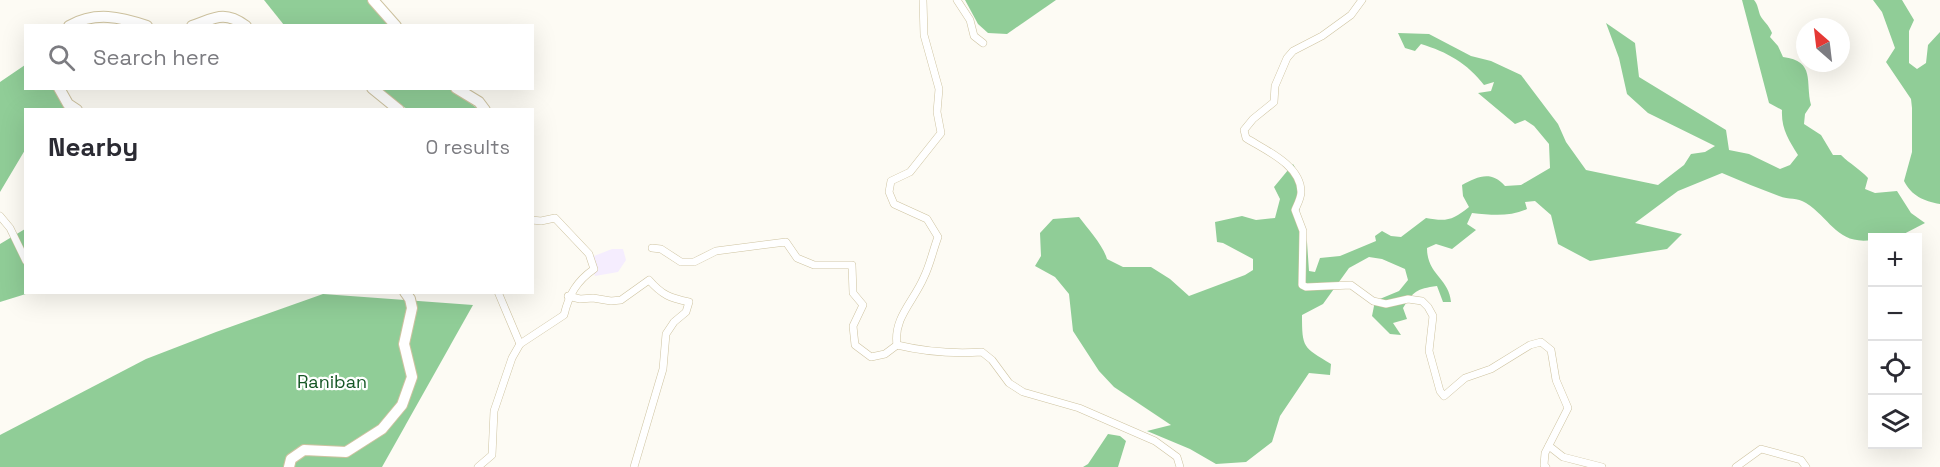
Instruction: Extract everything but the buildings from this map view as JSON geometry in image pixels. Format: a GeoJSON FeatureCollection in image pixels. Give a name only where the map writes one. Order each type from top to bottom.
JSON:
{"type":"FeatureCollection","features":[{"type":"Feature","properties":{"kind":"main road"},"geometry":{"type":"LineString","coordinates":[[373,0],[394,24]]}},
{"type":"Feature","properties":{"kind":"main road"},"geometry":{"type":"LineString","coordinates":[[74,24],[103,15],[120,17],[141,24]]}},
{"type":"Feature","properties":{"kind":"main road"},"geometry":{"type":"LineString","coordinates":[[197,24],[219,16],[229,16],[243,24]]}},
{"type":"Feature","properties":{"kind":"main road"},"geometry":{"type":"LineString","coordinates":[[60,90],[68,104],[74,108]]}},
{"type":"Feature","properties":{"kind":"main road"},"geometry":{"type":"LineString","coordinates":[[374,90],[397,108]]}},
{"type":"Feature","properties":{"kind":"main road"},"geometry":{"type":"LineString","coordinates":[[459,90],[479,102],[484,108]]}},
{"type":"Feature","properties":{"kind":"main road"},"geometry":{"type":"LineString","coordinates":[[289,467],[291,459],[304,450],[346,452],[382,429],[402,405],[412,377],[404,344],[412,308],[406,294]]}},
{"type":"Feature","properties":{"kind":"street"},"geometry":{"type":"LineString","coordinates":[[897,345],[896,333],[910,300],[924,278],[938,237],[927,219],[894,204],[889,192],[891,181],[910,172],[941,133],[938,112],[939,89],[924,35],[923,0]]}},
{"type":"Feature","properties":{"kind":"street"},"geometry":{"type":"LineString","coordinates":[[957,0],[970,20],[974,36],[983,43]]}},
{"type":"Feature","properties":{"kind":"street"},"geometry":{"type":"LineString","coordinates":[[1362,0],[1351,15],[1322,36],[1293,51],[1287,58],[1275,86],[1274,102],[1252,119],[1244,130],[1246,138],[1281,160],[1298,180],[1301,193],[1295,210],[1303,231],[1302,285],[1306,287],[1351,285],[1373,301],[1386,304],[1408,299],[1422,300],[1433,316],[1429,351],[1440,392],[1444,396],[1465,378],[1491,369],[1530,345],[1541,342],[1551,350],[1556,380],[1568,408],[1545,453],[1544,465],[1546,467]]}},
{"type":"Feature","properties":{"kind":"street"},"geometry":{"type":"LineString","coordinates":[[0,216],[10,228],[24,257]]}},
{"type":"Feature","properties":{"kind":"street"},"geometry":{"type":"LineString","coordinates":[[478,467],[492,455],[494,411],[512,358],[520,344],[564,315],[568,296],[582,277],[594,269],[589,254],[555,218],[534,220]]}},
{"type":"Feature","properties":{"kind":"street"},"geometry":{"type":"LineString","coordinates":[[652,248],[661,249],[681,262],[694,262],[716,251],[786,242],[797,258],[814,266],[852,265],[853,293],[862,305],[853,326],[855,345],[871,357],[885,354],[897,345]]}},
{"type":"Feature","properties":{"kind":"street"},"geometry":{"type":"LineString","coordinates":[[568,296],[580,299],[621,300],[649,280],[659,292],[672,299],[689,302],[686,312],[674,322],[666,334],[663,369],[634,467]]}},
{"type":"Feature","properties":{"kind":"street"},"geometry":{"type":"LineString","coordinates":[[499,294],[520,344]]}},
{"type":"Feature","properties":{"kind":"street"},"geometry":{"type":"LineString","coordinates":[[897,345],[926,352],[952,354],[982,352],[992,360],[1009,383],[1023,392],[1079,408],[1155,441],[1177,457],[1180,467]]}},
{"type":"Feature","properties":{"kind":"street"},"geometry":{"type":"LineString","coordinates":[[1549,446],[1563,457],[1602,467]]}},
{"type":"Feature","properties":{"kind":"street"},"geometry":{"type":"LineString","coordinates":[[1736,467],[1761,449],[1801,460],[1806,467]]}},
{"type":"Feature","properties":{"kind":"shaded area"},"geometry":{"type":"Polygon","coordinates":[[[612,249],[623,249],[626,260],[618,272],[595,276],[589,258],[612,249]]]}},
{"type":"Feature","properties":{"kind":"green space"},"geometry":{"type":"Polygon","coordinates":[[[264,0],[369,0],[390,24],[283,24],[264,0]]]}},
{"type":"Feature","properties":{"kind":"green space"},"geometry":{"type":"Polygon","coordinates":[[[965,0],[1056,0],[1007,34],[988,33],[978,24],[965,0]]]}},
{"type":"Feature","properties":{"kind":"green space"},"geometry":{"type":"Polygon","coordinates":[[[1742,0],[1754,0],[1760,15],[1772,33],[1770,37],[1778,46],[1783,57],[1796,61],[1796,72],[1806,72],[1811,105],[1805,114],[1804,124],[1821,135],[1833,155],[1841,155],[1868,178],[1865,189],[1875,193],[1897,191],[1911,213],[1925,223],[1906,233],[1868,233],[1868,240],[1850,239],[1842,235],[1815,209],[1803,201],[1779,196],[1722,173],[1678,191],[1635,223],[1682,234],[1667,249],[1590,261],[1558,244],[1551,215],[1535,201],[1525,202],[1527,209],[1514,213],[1493,215],[1472,213],[1467,224],[1476,230],[1452,249],[1436,244],[1427,248],[1430,264],[1446,287],[1451,302],[1443,302],[1437,286],[1424,288],[1413,294],[1403,308],[1407,319],[1393,323],[1401,335],[1390,334],[1372,316],[1375,301],[1399,291],[1408,280],[1405,269],[1382,259],[1369,257],[1349,268],[1323,304],[1302,315],[1306,346],[1331,364],[1330,375],[1309,373],[1280,416],[1272,442],[1246,462],[1216,464],[1190,449],[1147,431],[1171,425],[1114,387],[1099,371],[1073,331],[1069,294],[1055,277],[1035,266],[1041,256],[1040,233],[1053,219],[1079,217],[1099,243],[1107,259],[1123,267],[1151,267],[1170,279],[1189,296],[1253,270],[1253,259],[1217,242],[1215,222],[1242,216],[1256,220],[1275,218],[1280,199],[1274,187],[1293,164],[1302,180],[1303,191],[1298,217],[1307,242],[1309,271],[1315,272],[1320,258],[1340,256],[1376,241],[1375,236],[1382,231],[1391,236],[1401,237],[1426,218],[1445,220],[1458,215],[1469,207],[1463,196],[1462,185],[1473,180],[1484,176],[1494,178],[1505,186],[1521,185],[1550,168],[1549,144],[1534,126],[1525,120],[1515,124],[1478,93],[1491,91],[1494,82],[1484,85],[1463,64],[1430,47],[1421,44],[1415,51],[1405,48],[1398,33],[1429,34],[1471,56],[1491,61],[1521,75],[1558,124],[1566,142],[1586,170],[1658,185],[1684,165],[1691,154],[1705,152],[1715,146],[1648,113],[1627,94],[1619,58],[1606,23],[1635,43],[1639,77],[1726,130],[1729,150],[1749,154],[1780,169],[1790,165],[1798,155],[1784,129],[1782,110],[1769,103],[1742,0]]]}},
{"type":"Feature","properties":{"kind":"green space"},"geometry":{"type":"Polygon","coordinates":[[[1873,0],[1902,0],[1914,20],[1909,31],[1909,63],[1917,69],[1926,63],[1928,45],[1940,32],[1940,204],[1919,197],[1904,181],[1912,152],[1911,99],[1886,62],[1895,48],[1882,12],[1873,0]]]}},
{"type":"Feature","properties":{"kind":"green space"},"geometry":{"type":"Polygon","coordinates":[[[24,66],[24,90],[55,90],[61,103],[67,108],[24,108],[24,152],[0,192],[0,82],[24,66]]]}},
{"type":"Feature","properties":{"kind":"green space"},"geometry":{"type":"Polygon","coordinates":[[[380,90],[452,90],[477,108],[406,108],[380,90]]]}},
{"type":"Feature","properties":{"kind":"green space"},"geometry":{"type":"Polygon","coordinates":[[[24,230],[26,294],[0,302],[0,244],[24,230]]]}},
{"type":"Feature","properties":{"kind":"green space","name":"Raniban"},"geometry":{"type":"Polygon","coordinates":[[[323,294],[473,305],[382,467],[0,467],[0,435],[146,359],[323,294]]]}},
{"type":"Feature","properties":{"kind":"green space"},"geometry":{"type":"Polygon","coordinates":[[[1108,434],[1120,436],[1126,441],[1118,467],[1083,467],[1088,464],[1108,434]]]}}]}
